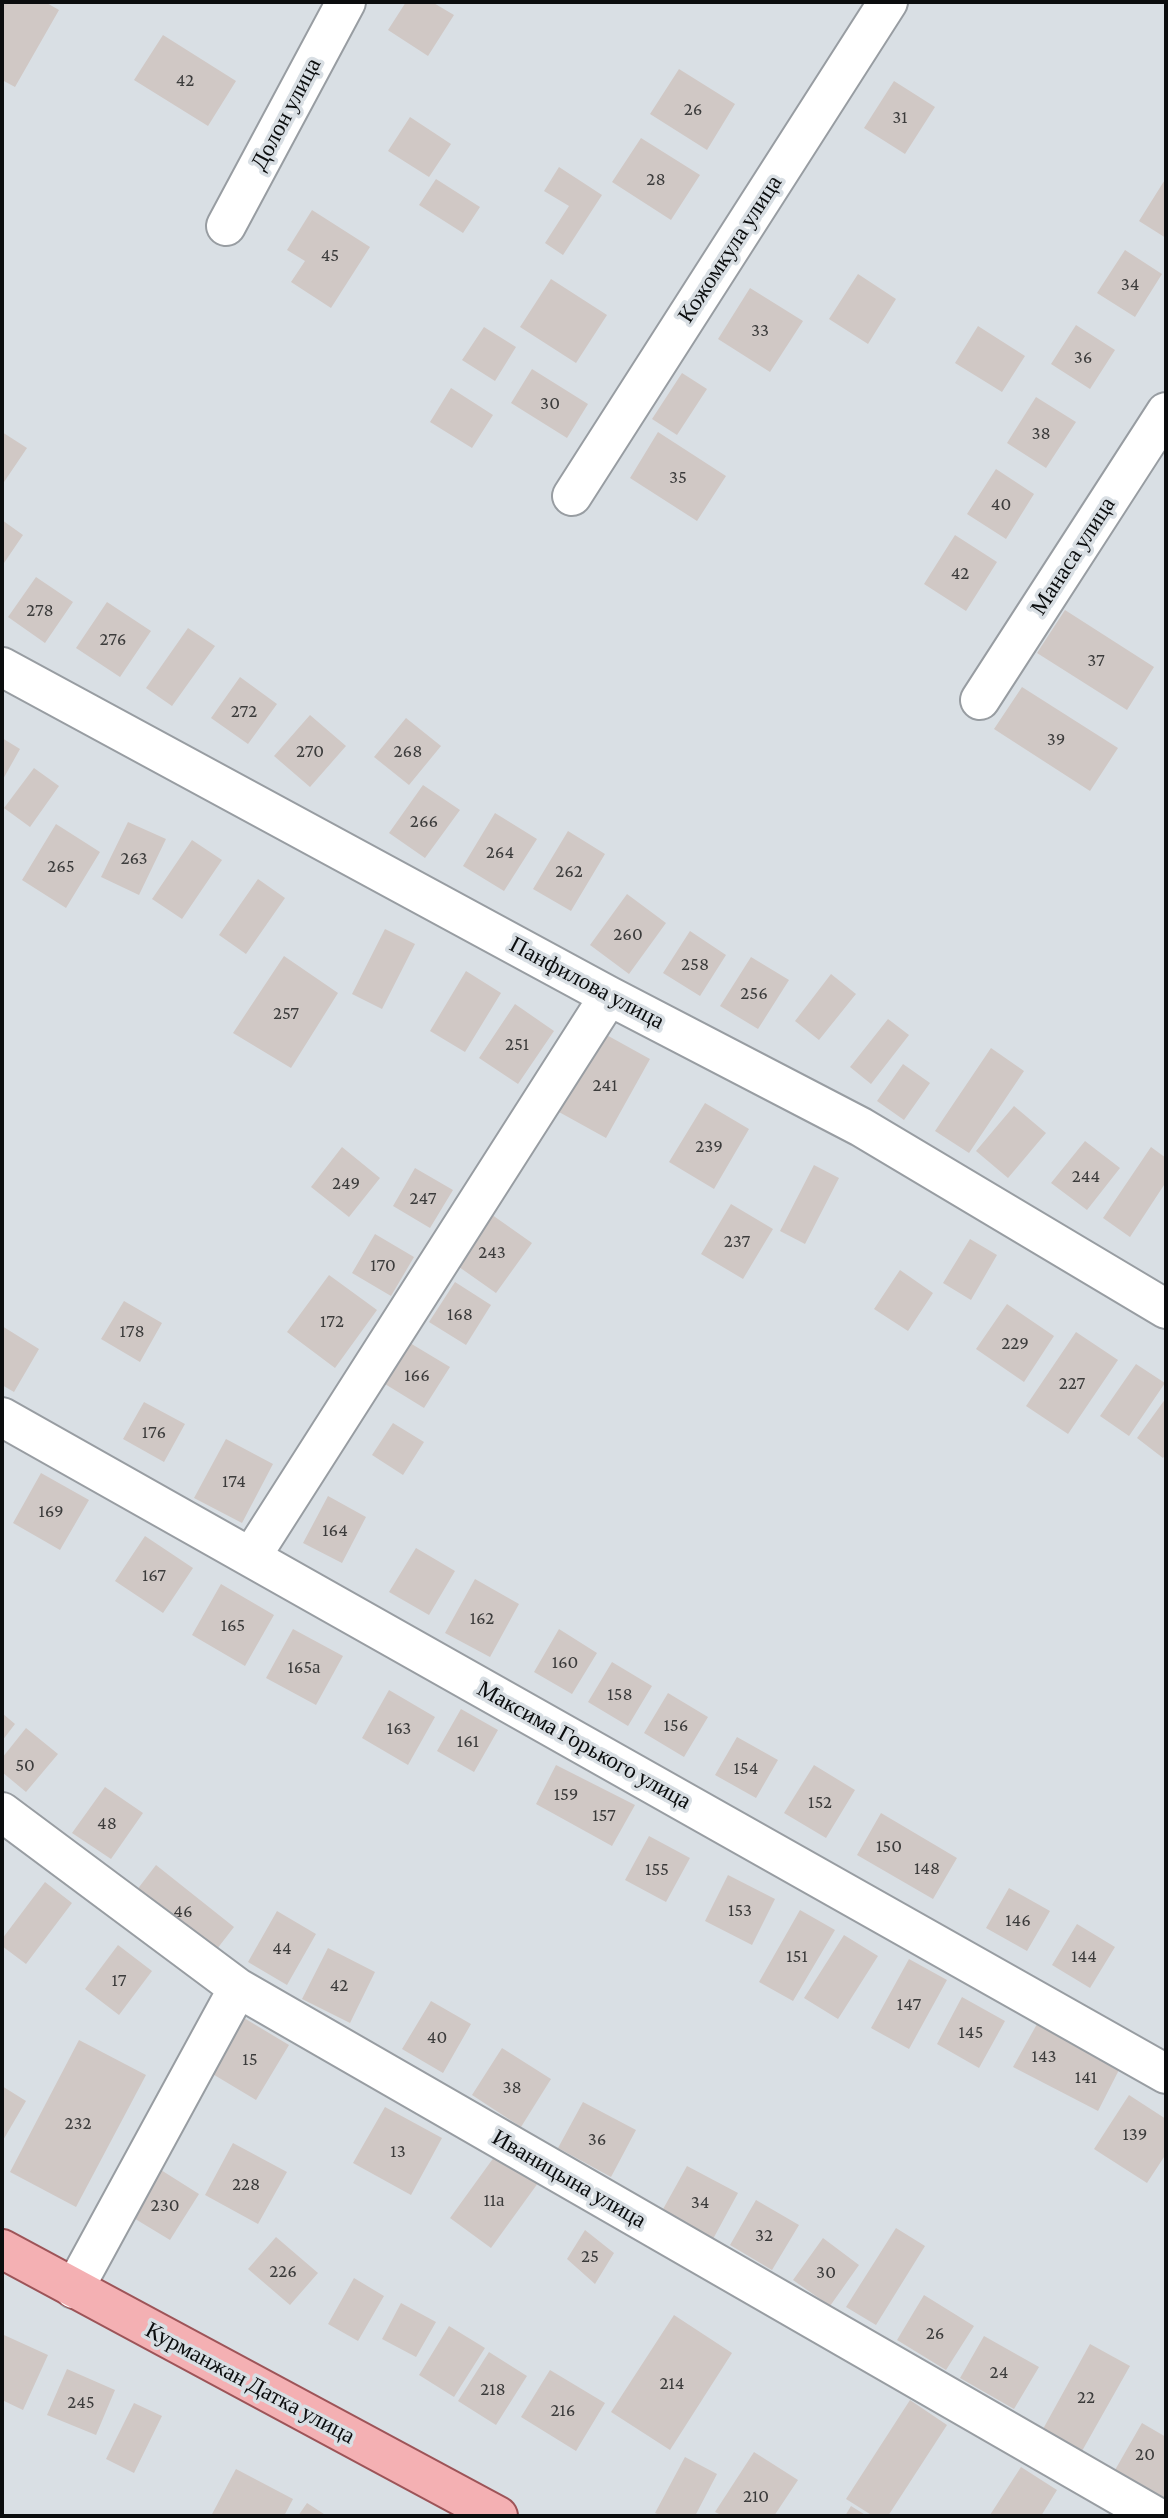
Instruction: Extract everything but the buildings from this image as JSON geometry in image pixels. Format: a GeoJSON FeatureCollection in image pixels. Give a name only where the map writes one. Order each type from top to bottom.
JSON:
{"type":"FeatureCollection","features":[{"type":"Feature","properties":{"kind":"main road","name":"Курманжан Датка улица"},"geometry":{"type":"LineString","coordinates":[[2,2249],[498,2516]]}},
{"type":"Feature","properties":{"kind":"street","name":"Долон улица"},"geometry":{"type":"LineString","coordinates":[[226,226],[346,2]]}},
{"type":"Feature","properties":{"kind":"street","name":"Кожомкула улица"},"geometry":{"type":"LineString","coordinates":[[572,496],[888,2]]}},
{"type":"Feature","properties":{"kind":"street","name":"Манаса улица"},"geometry":{"type":"LineString","coordinates":[[980,701],[1166,412]]}},
{"type":"Feature","properties":{"kind":"street","name":"Панфилова улица"},"geometry":{"type":"LineString","coordinates":[[2,667],[609,996],[861,1128],[1166,1309]]}},
{"type":"Feature","properties":{"kind":"street"},"geometry":{"type":"LineString","coordinates":[[251,1557],[609,996]]}},
{"type":"Feature","properties":{"kind":"street","name":"Максима Горького улица"},"geometry":{"type":"LineString","coordinates":[[2,1417],[1166,2074]]}},
{"type":"Feature","properties":{"kind":"street","name":"Иваницына улица"},"geometry":{"type":"LineString","coordinates":[[2,1812],[238,1988],[1155,2516]]}},
{"type":"Feature","properties":{"kind":"street"},"geometry":{"type":"LineString","coordinates":[[75,2289],[238,1988]]}}]}
